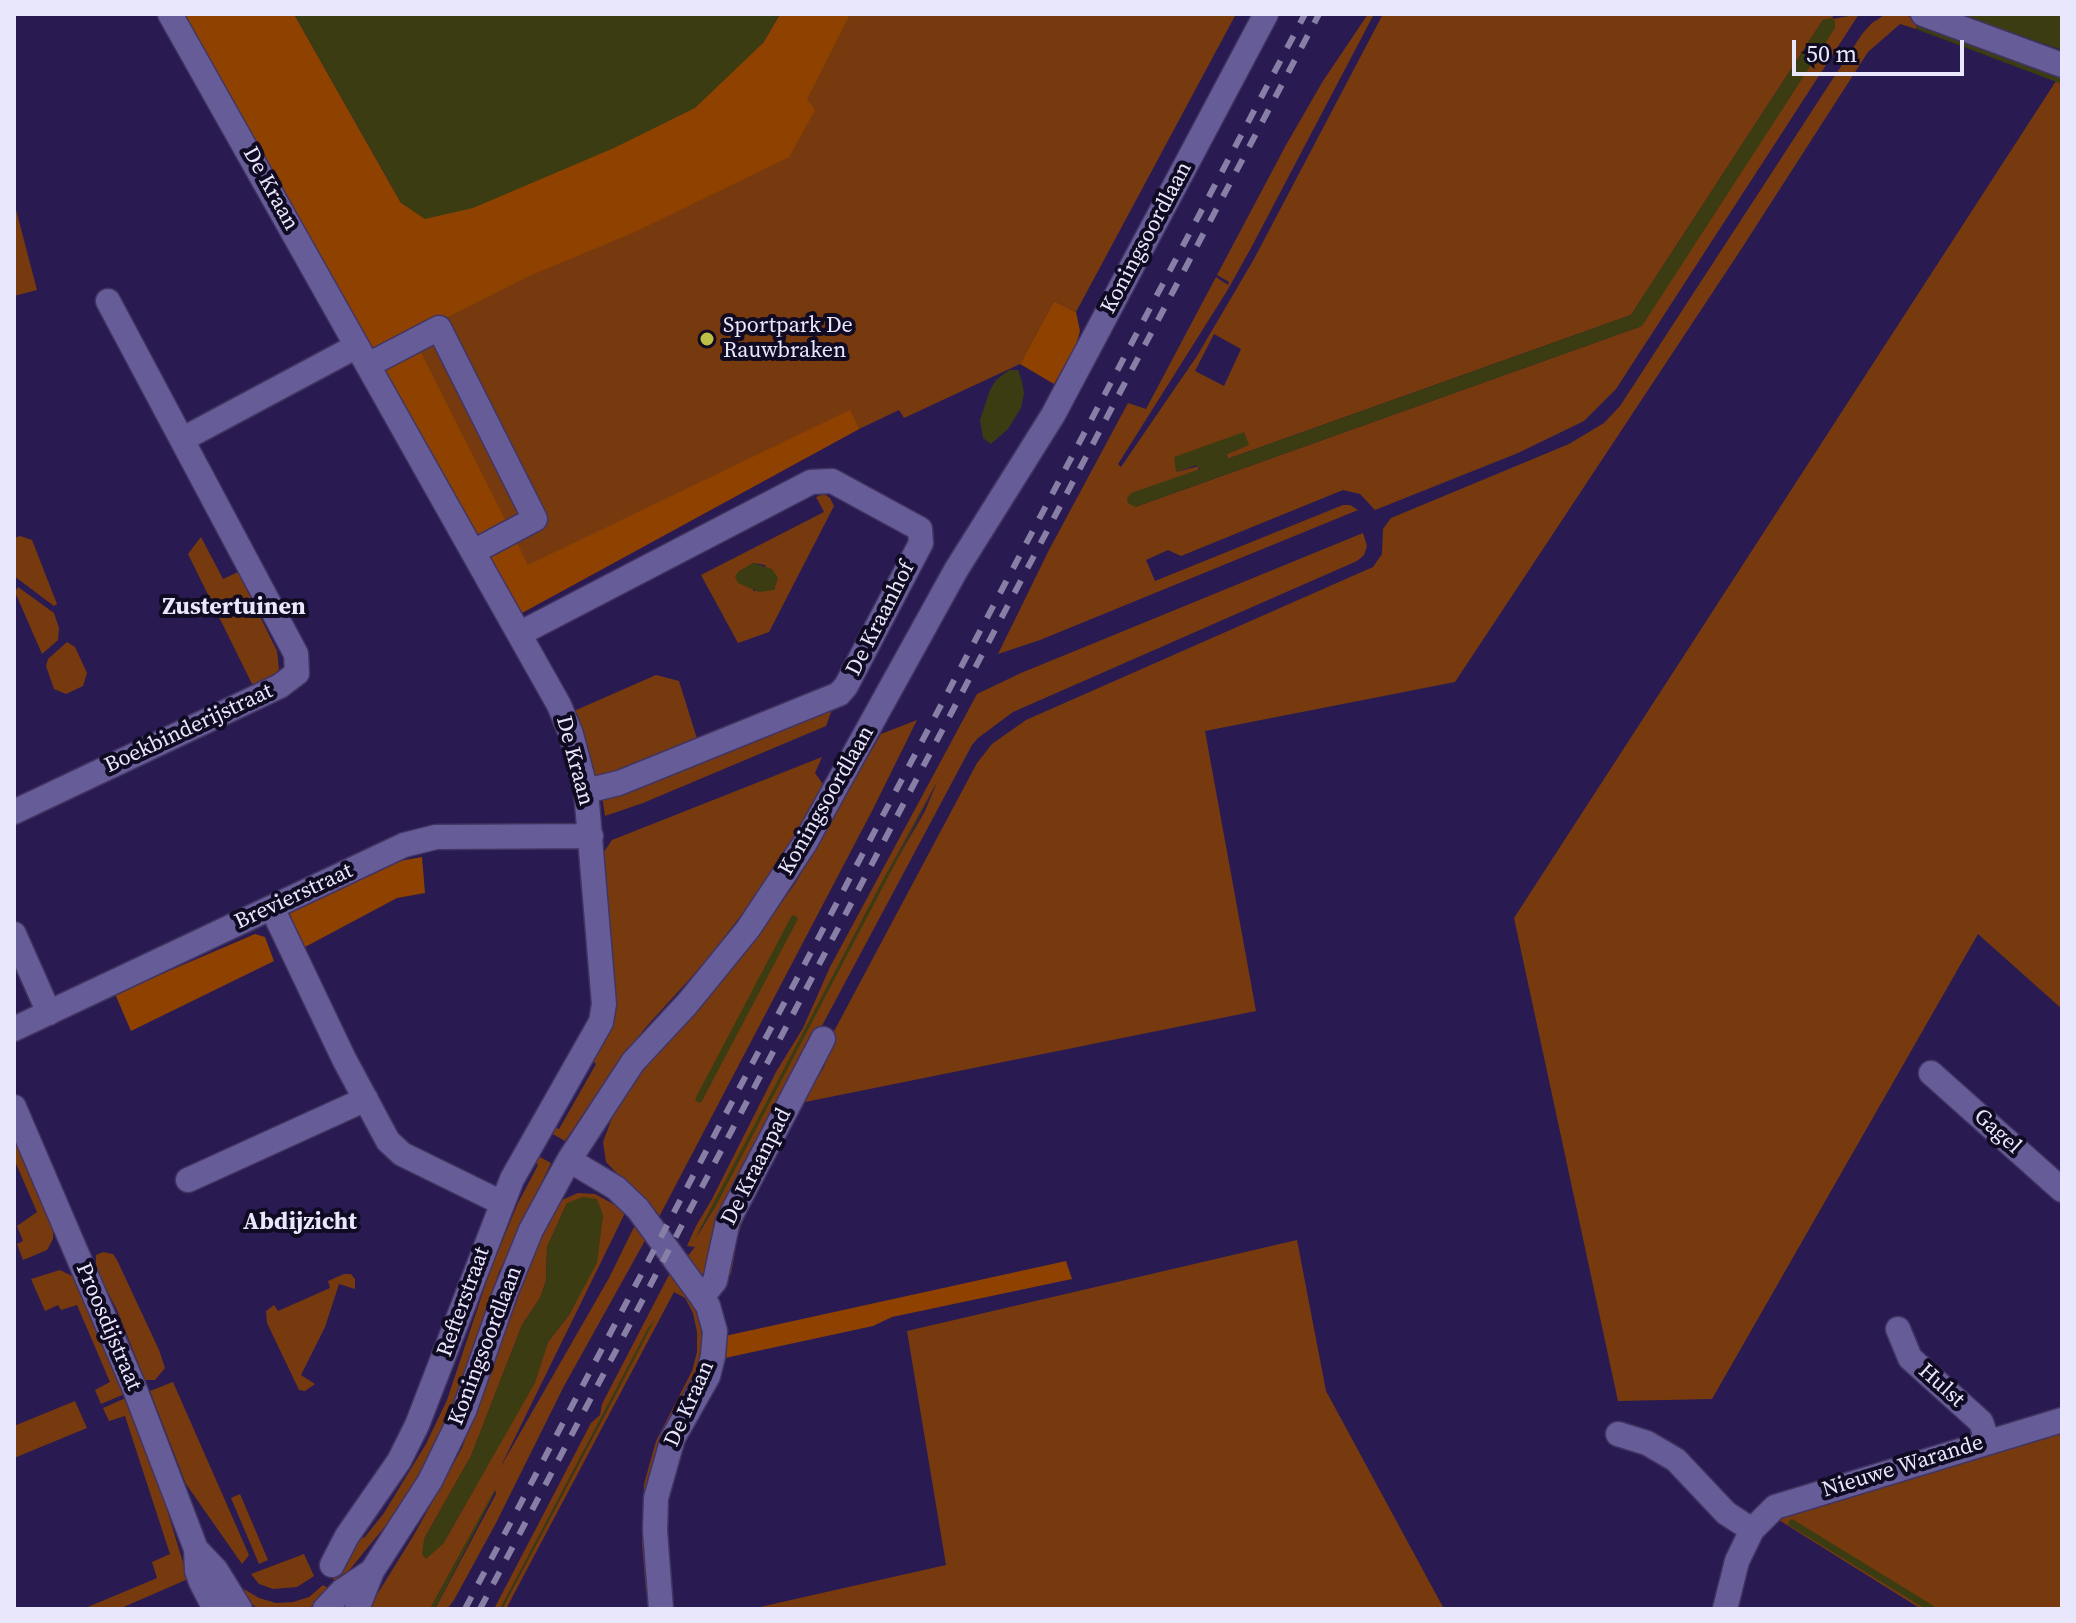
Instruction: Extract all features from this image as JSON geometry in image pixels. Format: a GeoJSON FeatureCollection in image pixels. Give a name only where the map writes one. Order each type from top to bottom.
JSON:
{"type":"FeatureCollection","features":[{"type":"Feature","properties":{"kind":"street","name":"De Kraan"},"geometry":{"type":"LineString","coordinates":[[170,14],[559,705],[571,734],[586,791],[604,1004],[601,1022],[592,1038]]}},
{"type":"Feature","properties":{"kind":"street","name":"Koningsoordlaan"},"geometry":{"type":"LineString","coordinates":[[357,1609],[372,1571],[430,1481],[464,1411],[531,1230],[569,1160],[633,1062],[687,1004],[775,892],[856,755],[956,570],[1053,415],[1266,14]]}},
{"type":"Feature","properties":{"kind":"street"},"geometry":{"type":"LineString","coordinates":[[1923,14],[2062,65]]}},
{"type":"Feature","properties":{"kind":"street","name":"Boekbinderijstraat"},"geometry":{"type":"LineString","coordinates":[[14,812],[280,686],[297,673],[296,654],[108,301]]}},
{"type":"Feature","properties":{"kind":"street"},"geometry":{"type":"LineString","coordinates":[[183,439],[362,355],[439,328],[535,519],[473,552]]}},
{"type":"Feature","properties":{"kind":"street","name":"De Kraanhof"},"geometry":{"type":"LineString","coordinates":[[519,634],[811,482],[832,481],[920,529],[921,543],[839,694],[619,783],[586,791]]}},
{"type":"Feature","properties":{"kind":"street","name":"Brevierstraat"},"geometry":{"type":"LineString","coordinates":[[14,1029],[404,845],[436,837],[591,836]]}},
{"type":"Feature","properties":{"kind":"street"},"geometry":{"type":"LineString","coordinates":[[272,908],[388,1141],[402,1154],[502,1203]]}},
{"type":"Feature","properties":{"kind":"street"},"geometry":{"type":"LineString","coordinates":[[14,934],[49,1013]]}},
{"type":"Feature","properties":{"kind":"street","name":"Refterstraat"},"geometry":{"type":"LineString","coordinates":[[332,1565],[347,1536],[399,1461],[417,1425],[512,1179],[592,1038]]}},
{"type":"Feature","properties":{"kind":"street","name":"De Kraanpad"},"geometry":{"type":"LineString","coordinates":[[702,1297],[715,1281],[728,1221],[823,1039]]}},
{"type":"Feature","properties":{"kind":"street","name":"Gagel"},"geometry":{"type":"LineString","coordinates":[[1931,1073],[2062,1190]]}},
{"type":"Feature","properties":{"kind":"street"},"geometry":{"type":"LineString","coordinates":[[188,1180],[366,1099]]}},
{"type":"Feature","properties":{"kind":"street","name":"Proosdijstraat"},"geometry":{"type":"LineString","coordinates":[[14,1107],[136,1392],[196,1549],[197,1571],[215,1609]]}},
{"type":"Feature","properties":{"kind":"street","name":"De Kraan"},"geometry":{"type":"LineString","coordinates":[[569,1160],[616,1188],[638,1209],[702,1297],[715,1331],[708,1376],[673,1438],[656,1498],[655,1531],[661,1609]]}},
{"type":"Feature","properties":{"kind":"street","name":"Hulst"},"geometry":{"type":"LineString","coordinates":[[1898,1329],[1910,1358],[1981,1422],[1988,1442]]}},
{"type":"Feature","properties":{"kind":"street","name":"Nieuwe Warande"},"geometry":{"type":"LineString","coordinates":[[1725,1609],[1737,1561],[1752,1530],[1775,1507],[2062,1420]]}},
{"type":"Feature","properties":{"kind":"street"},"geometry":{"type":"LineString","coordinates":[[1618,1434],[1647,1443],[1676,1460],[1726,1513],[1752,1530]]}},
{"type":"Feature","properties":{"kind":"street","name":"Proosdijstraat"},"geometry":{"type":"LineString","coordinates":[[196,1549],[216,1570],[240,1609]]}},
{"type":"Feature","properties":{"kind":"street","name":"Koningsoordlaan"},"geometry":{"type":"LineString","coordinates":[[325,1609],[342,1591],[372,1571]]}},
{"type":"Feature","properties":{"kind":"shaded area"},"geometry":{"type":"Polygon","coordinates":[[[180,14],[294,14],[401,203],[763,43],[780,14],[850,14],[807,99],[815,110],[789,157],[635,232],[527,277],[412,335],[528,565],[850,410],[859,429],[520,614],[180,14]]]}},
{"type":"Feature","properties":{"kind":"shaded area"},"geometry":{"type":"Polygon","coordinates":[[[294,14],[780,14],[763,43],[695,108],[614,148],[473,208],[425,219],[401,203],[294,14]]]}},
{"type":"Feature","properties":{"kind":"shaded area","name":"Sportpark De Rauwbraken"},"geometry":{"type":"Polygon","coordinates":[[[838,14],[1236,14],[1076,312],[1054,301],[1020,364],[904,418],[899,410],[859,429],[520,614],[367,313],[838,14]]]}},
{"type":"Feature","properties":{"kind":"shaded area"},"geometry":{"type":"Polygon","coordinates":[[[1368,14],[1374,14],[1227,291],[1118,464],[1121,467],[1197,356],[1254,259],[1383,14],[1832,14],[1833,19],[1859,14],[1616,389],[1584,421],[1518,453],[1375,510],[1360,494],[1343,490],[1181,556],[1168,550],[1146,560],[1155,581],[1343,505],[1358,510],[1040,640],[998,654],[1049,550],[1128,403],[1146,409],[1216,277],[1228,285],[1229,282],[1217,275],[1323,81],[1368,14]],[[1823,20],[1631,315],[1230,458],[1227,454],[1249,445],[1177,472],[1199,466],[1198,470],[1135,507],[1639,327],[1835,27],[1823,20]],[[1214,334],[1195,371],[1224,386],[1241,349],[1214,334]]]}},
{"type":"Feature","properties":{"kind":"shaded area"},"geometry":{"type":"Polygon","coordinates":[[[1886,14],[1902,14],[2062,72],[1917,25],[1916,29],[1900,24],[1868,52],[1455,682],[1205,731],[1256,1011],[805,1102],[747,1210],[738,1235],[731,1274],[725,1274],[732,1235],[809,1085],[814,1084],[825,1065],[832,1035],[977,763],[992,744],[1026,720],[1373,567],[1382,554],[1383,529],[1391,518],[1569,444],[1604,423],[1620,406],[1862,34],[1886,14]]]}},
{"type":"Feature","properties":{"kind":"shaded area"},"geometry":{"type":"Polygon","coordinates":[[[1959,14],[2062,14],[2062,50],[1987,24],[1959,14]]]}},
{"type":"Feature","properties":{"kind":"shaded area"},"geometry":{"type":"Polygon","coordinates":[[[1831,18],[1835,21],[1835,28],[1642,326],[1135,507],[1128,503],[1131,493],[1200,469],[1196,465],[1176,472],[1174,457],[1244,432],[1249,445],[1227,454],[1226,457],[1230,458],[1631,315],[1823,20],[1831,18]]]}},
{"type":"Feature","properties":{"kind":"shaded area"},"geometry":{"type":"Polygon","coordinates":[[[1917,24],[2062,74],[2062,84],[1916,29],[1917,24]]]}},
{"type":"Feature","properties":{"kind":"shaded area"},"geometry":{"type":"Polygon","coordinates":[[[2056,81],[2062,84],[2062,1009],[1978,934],[1712,1399],[1618,1401],[1514,918],[2056,81]]]}},
{"type":"Feature","properties":{"kind":"shaded area"},"geometry":{"type":"Polygon","coordinates":[[[14,202],[37,290],[14,296],[14,202]]]}},
{"type":"Feature","properties":{"kind":"shaded area"},"geometry":{"type":"Polygon","coordinates":[[[1054,301],[1076,312],[1080,331],[1076,345],[1054,384],[1020,364],[1054,301]]]}},
{"type":"Feature","properties":{"kind":"shaded area"},"geometry":{"type":"Polygon","coordinates":[[[1009,370],[1018,370],[1022,382],[1024,393],[1021,408],[1008,429],[991,444],[983,438],[980,420],[990,390],[996,380],[1009,370]]]}},
{"type":"Feature","properties":{"kind":"shaded area"},"geometry":{"type":"Polygon","coordinates":[[[824,494],[834,506],[769,632],[738,643],[701,575],[824,512],[816,497],[824,494]],[[753,563],[753,591],[775,589],[765,565],[753,563]]]}},
{"type":"Feature","properties":{"kind":"shaded area"},"geometry":{"type":"Polygon","coordinates":[[[1363,533],[1367,546],[1364,555],[1357,561],[1013,712],[978,738],[723,1211],[709,1274],[697,1274],[686,1258],[695,1247],[687,1246],[696,1226],[776,1072],[803,1028],[830,967],[977,694],[1021,673],[1363,533]],[[937,782],[880,886],[696,1238],[885,880],[925,811],[937,782]]]}},
{"type":"Feature","properties":{"kind":"shaded area"},"geometry":{"type":"Polygon","coordinates":[[[20,536],[32,540],[57,604],[54,606],[14,576],[14,538],[20,536]]]}},
{"type":"Feature","properties":{"kind":"shaded area"},"geometry":{"type":"Polygon","coordinates":[[[201,537],[223,579],[238,572],[277,651],[279,669],[272,681],[254,688],[188,554],[201,537]]]}},
{"type":"Feature","properties":{"kind":"shaded area"},"geometry":{"type":"Polygon","coordinates":[[[753,563],[772,569],[778,578],[774,590],[759,592],[738,583],[735,576],[753,563]]]}},
{"type":"Feature","properties":{"kind":"shaded area"},"geometry":{"type":"Polygon","coordinates":[[[18,587],[54,613],[59,628],[58,640],[42,654],[15,592],[18,587]]]}},
{"type":"Feature","properties":{"kind":"shaded area"},"geometry":{"type":"Polygon","coordinates":[[[67,642],[75,647],[87,673],[83,686],[66,694],[54,689],[46,666],[48,659],[67,642]]]}},
{"type":"Feature","properties":{"kind":"shaded area"},"geometry":{"type":"Polygon","coordinates":[[[656,675],[679,681],[698,742],[630,770],[595,776],[574,711],[656,675]]]}},
{"type":"Feature","properties":{"kind":"shaded area"},"geometry":{"type":"Polygon","coordinates":[[[835,701],[826,726],[605,816],[602,796],[835,701]]]}},
{"type":"Feature","properties":{"kind":"shaded area"},"geometry":{"type":"Polygon","coordinates":[[[917,720],[659,1217],[606,1162],[603,1142],[613,1115],[666,1041],[748,950],[796,882],[881,734],[917,720]]]}},
{"type":"Feature","properties":{"kind":"shaded area"},"geometry":{"type":"Polygon","coordinates":[[[822,757],[815,773],[825,787],[762,888],[706,961],[646,1027],[565,1141],[551,1133],[553,1127],[559,1129],[596,1064],[591,1059],[604,852],[612,840],[822,757]]]}},
{"type":"Feature","properties":{"kind":"shaded area"},"geometry":{"type":"Polygon","coordinates":[[[938,782],[715,1207],[695,1238],[880,886],[938,782]]]}},
{"type":"Feature","properties":{"kind":"shaded area"},"geometry":{"type":"Polygon","coordinates":[[[422,857],[425,893],[397,898],[305,947],[285,904],[377,865],[422,857]]]}},
{"type":"Feature","properties":{"kind":"shaded area"},"geometry":{"type":"Polygon","coordinates":[[[255,934],[265,937],[274,961],[131,1031],[115,994],[255,934]]]}},
{"type":"Feature","properties":{"kind":"shaded area"},"geometry":{"type":"Polygon","coordinates":[[[14,1137],[53,1229],[53,1239],[47,1250],[23,1260],[17,1244],[23,1241],[17,1226],[37,1212],[14,1159],[14,1137]]]}},
{"type":"Feature","properties":{"kind":"shaded area"},"geometry":{"type":"Polygon","coordinates":[[[536,1155],[551,1163],[499,1272],[451,1410],[416,1480],[387,1524],[338,1584],[333,1579],[334,1573],[357,1534],[364,1538],[384,1513],[426,1444],[447,1400],[490,1271],[518,1203],[538,1165],[533,1160],[536,1155]]]}},
{"type":"Feature","properties":{"kind":"shaded area"},"geometry":{"type":"Polygon","coordinates":[[[578,1193],[595,1194],[626,1211],[500,1468],[609,1278],[636,1223],[647,1237],[564,1386],[454,1600],[447,1609],[435,1609],[496,1494],[495,1490],[430,1609],[374,1609],[370,1606],[462,1448],[537,1246],[562,1200],[578,1193]],[[567,1203],[547,1247],[546,1281],[540,1298],[522,1325],[471,1456],[424,1539],[443,1544],[534,1383],[548,1342],[569,1315],[596,1263],[603,1215],[567,1203]]]}},
{"type":"Feature","properties":{"kind":"shaded area"},"geometry":{"type":"Polygon","coordinates":[[[583,1197],[597,1199],[603,1215],[597,1263],[569,1315],[548,1342],[535,1383],[443,1544],[426,1559],[422,1554],[424,1539],[471,1456],[522,1325],[540,1298],[546,1281],[547,1247],[567,1203],[583,1197]]]}},
{"type":"Feature","properties":{"kind":"shaded area"},"geometry":{"type":"Polygon","coordinates":[[[1297,1240],[1326,1391],[1444,1609],[751,1609],[946,1565],[907,1331],[1297,1240]]]}},
{"type":"Feature","properties":{"kind":"shaded area"},"geometry":{"type":"Polygon","coordinates":[[[103,1252],[113,1254],[117,1260],[159,1350],[165,1368],[155,1380],[145,1380],[117,1310],[96,1269],[96,1255],[103,1252]]]}},
{"type":"Feature","properties":{"kind":"shaded area"},"geometry":{"type":"Polygon","coordinates":[[[1066,1261],[1072,1279],[892,1317],[873,1326],[725,1358],[725,1336],[1066,1261]]]}},
{"type":"Feature","properties":{"kind":"shaded area"},"geometry":{"type":"Polygon","coordinates":[[[672,1269],[696,1311],[702,1350],[694,1378],[670,1424],[650,1590],[646,1592],[642,1543],[644,1484],[656,1441],[692,1371],[697,1352],[693,1313],[685,1298],[674,1292],[506,1609],[502,1609],[655,1320],[500,1609],[494,1609],[591,1423],[600,1415],[602,1404],[672,1269]]]}},
{"type":"Feature","properties":{"kind":"shaded area"},"geometry":{"type":"Polygon","coordinates":[[[60,1270],[74,1277],[127,1393],[101,1404],[95,1390],[110,1382],[77,1305],[61,1310],[58,1305],[45,1311],[31,1279],[60,1270]]]}},
{"type":"Feature","properties":{"kind":"shaded area"},"geometry":{"type":"Polygon","coordinates":[[[351,1274],[355,1279],[355,1289],[339,1284],[325,1327],[301,1375],[315,1384],[305,1391],[299,1390],[267,1323],[266,1311],[274,1305],[278,1311],[330,1288],[328,1281],[351,1274]]]}},
{"type":"Feature","properties":{"kind":"shaded area"},"geometry":{"type":"Polygon","coordinates":[[[655,1319],[502,1609],[500,1609],[648,1328],[655,1319]]]}},
{"type":"Feature","properties":{"kind":"shaded area"},"geometry":{"type":"Polygon","coordinates":[[[173,1382],[249,1555],[242,1564],[186,1484],[150,1391],[173,1382]]]}},
{"type":"Feature","properties":{"kind":"shaded area"},"geometry":{"type":"Polygon","coordinates":[[[128,1397],[148,1447],[188,1579],[119,1609],[83,1609],[157,1578],[152,1562],[170,1554],[125,1416],[109,1421],[103,1408],[128,1397]]]}},
{"type":"Feature","properties":{"kind":"shaded area"},"geometry":{"type":"Polygon","coordinates":[[[75,1401],[87,1428],[14,1458],[14,1426],[75,1401]]]}},
{"type":"Feature","properties":{"kind":"shaded area"},"geometry":{"type":"Polygon","coordinates":[[[2062,1431],[2062,1609],[1921,1609],[1779,1520],[1798,1510],[2062,1431]]]}},
{"type":"Feature","properties":{"kind":"shaded area"},"geometry":{"type":"Polygon","coordinates":[[[496,1490],[435,1609],[430,1609],[493,1493],[496,1490]]]}},
{"type":"Feature","properties":{"kind":"shaded area"},"geometry":{"type":"Polygon","coordinates":[[[240,1494],[268,1560],[259,1564],[231,1498],[240,1494]]]}},
{"type":"Feature","properties":{"kind":"shaded area"},"geometry":{"type":"Polygon","coordinates":[[[304,1554],[314,1576],[297,1587],[273,1589],[259,1584],[251,1574],[304,1554]]]}},
{"type":"Feature","properties":{"kind":"shaded area"},"geometry":{"type":"Polygon","coordinates":[[[323,1585],[332,1591],[308,1609],[258,1609],[238,1592],[242,1588],[276,1603],[293,1602],[309,1597],[323,1585]]]}},
{"type":"Feature","properties":{"kind":"waterway"},"geometry":{"type":"LineString","coordinates":[[699,1099],[794,919]]}},
{"type":"Feature","properties":{"kind":"waterway"},"geometry":{"type":"LineString","coordinates":[[1792,1523],[1932,1609]]}},
{"type":"Feature","properties":{"kind":"railway"},"geometry":{"type":"LineString","coordinates":[[465,1609],[1305,14]]}},
{"type":"Feature","properties":{"kind":"railway"},"geometry":{"type":"LineString","coordinates":[[480,1609],[1319,14]]}},
{"type":"Feature","properties":{"kind":"place","name":"Sportpark De Rauwbraken"},"geometry":{"type":"Point","coordinates":[707,339]}},
{"type":"Feature","properties":{"kind":"district","name":"Zustertuinen"},"geometry":{"type":"Point","coordinates":[234,608]}},
{"type":"Feature","properties":{"kind":"district","name":"Abdijzicht"},"geometry":{"type":"Point","coordinates":[300,1223]}}]}
